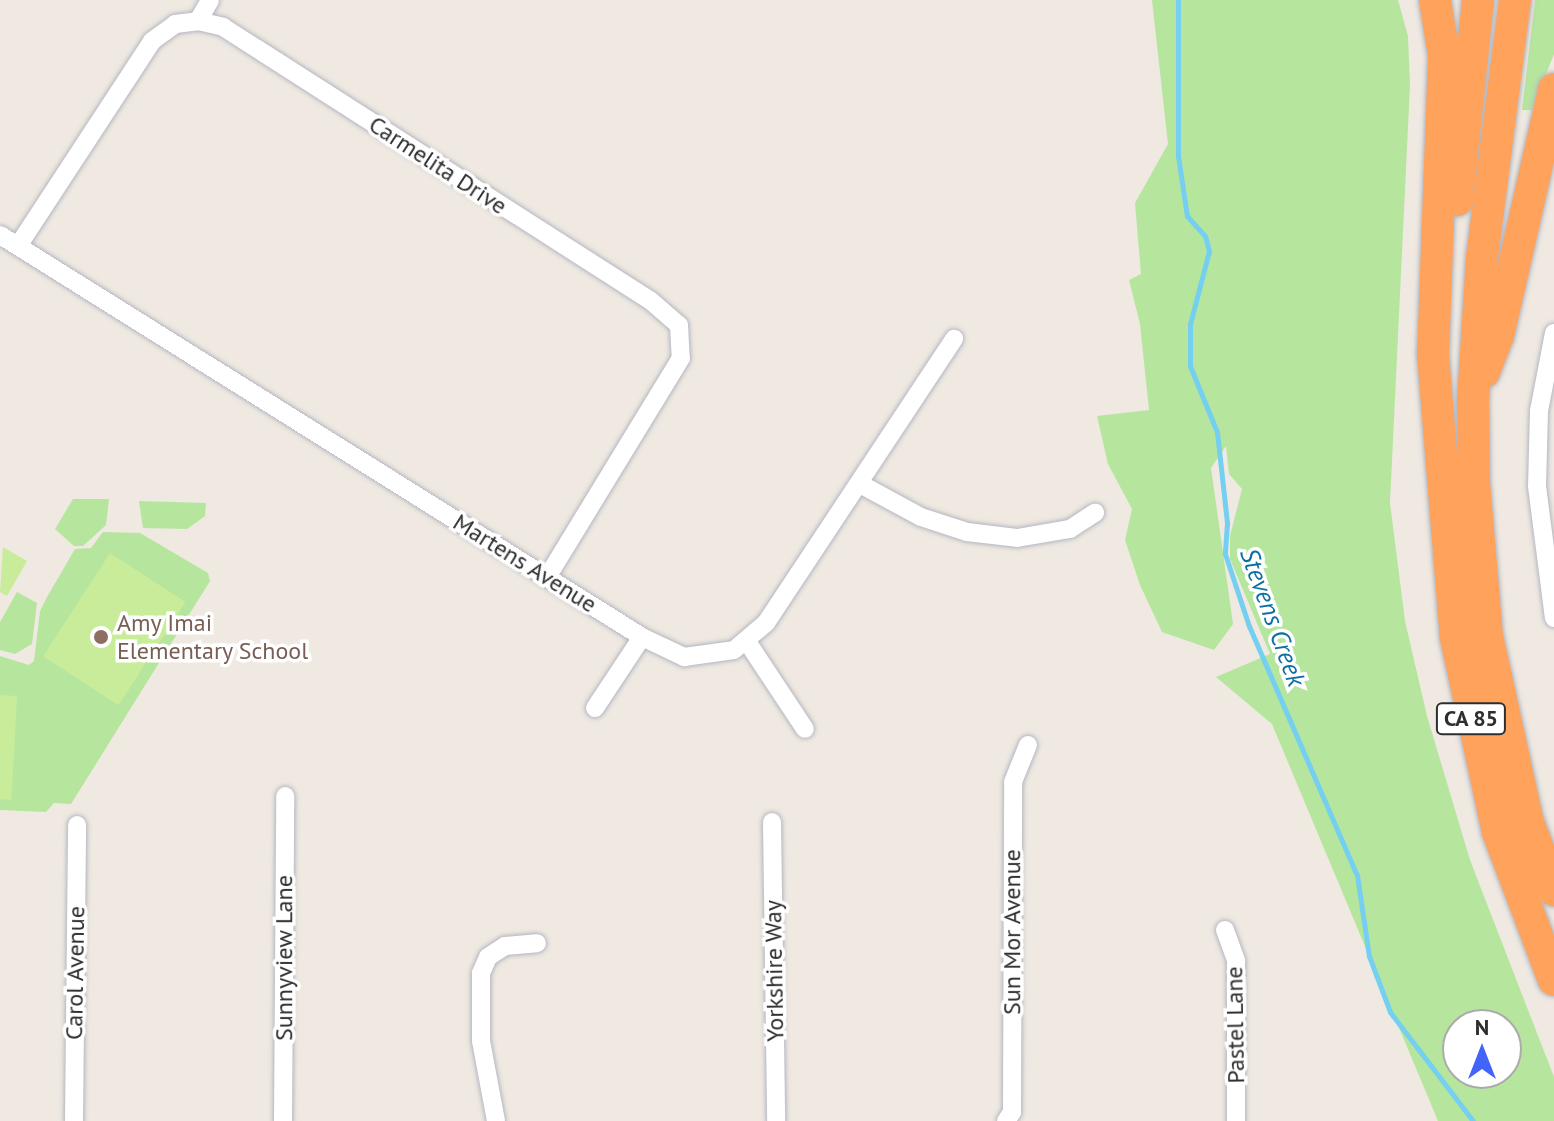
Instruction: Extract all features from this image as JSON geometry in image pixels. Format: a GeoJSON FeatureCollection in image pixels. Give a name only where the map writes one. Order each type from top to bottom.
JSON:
{"type":"FeatureCollection","features":[{"type":"Feature","properties":{"kind":"highway"},"geometry":{"type":"LineString","coordinates":[[1435,0],[1444,56],[1432,291],[1440,447]]}},
{"type":"Feature","properties":{"kind":"highway","name":"CA 85"},"geometry":{"type":"LineString","coordinates":[[1478,0],[1442,364],[1440,447],[1456,638],[1475,739],[1498,832],[1554,980]]}},
{"type":"Feature","properties":{"kind":"highway","name":"CA 85"},"geometry":{"type":"LineString","coordinates":[[1515,0],[1482,257],[1473,402],[1487,636],[1528,822],[1554,890]]}},
{"type":"Feature","properties":{"kind":"highway"},"geometry":{"type":"LineString","coordinates":[[1473,402],[1498,336],[1554,89]]}},
{"type":"Feature","properties":{"kind":"street"},"geometry":{"type":"LineString","coordinates":[[18,246],[152,41],[175,24],[198,21],[210,0]]}},
{"type":"Feature","properties":{"kind":"street","name":"Carmelita Drive"},"geometry":{"type":"LineString","coordinates":[[198,21],[223,27],[651,301],[679,325],[681,358],[548,576]]}},
{"type":"Feature","properties":{"kind":"street","name":"Martens Avenue"},"geometry":{"type":"LineString","coordinates":[[0,235],[642,637],[684,657],[709,656],[748,643]]}},
{"type":"Feature","properties":{"kind":"street"},"geometry":{"type":"LineString","coordinates":[[1554,333],[1539,411],[1537,486],[1554,618]]}},
{"type":"Feature","properties":{"kind":"street"},"geometry":{"type":"LineString","coordinates":[[805,729],[748,643],[860,484],[954,339]]}},
{"type":"Feature","properties":{"kind":"street"},"geometry":{"type":"LineString","coordinates":[[860,484],[921,517],[980,533],[1017,538],[1070,529],[1095,513]]}},
{"type":"Feature","properties":{"kind":"street"},"geometry":{"type":"LineString","coordinates":[[595,708],[642,637]]}},
{"type":"Feature","properties":{"kind":"street","name":"Sun Mor Avenue"},"geometry":{"type":"LineString","coordinates":[[1006,1121],[1012,1112],[1013,782],[1028,745]]}},
{"type":"Feature","properties":{"kind":"street","name":"Sunnyview Lane"},"geometry":{"type":"LineString","coordinates":[[283,1121],[285,796]]}},
{"type":"Feature","properties":{"kind":"street","name":"Yorkshire Way"},"geometry":{"type":"LineString","coordinates":[[772,822],[776,1121]]}},
{"type":"Feature","properties":{"kind":"street","name":"Carol Avenue"},"geometry":{"type":"LineString","coordinates":[[74,1121],[77,825]]}},
{"type":"Feature","properties":{"kind":"street","name":"Pastel Lane"},"geometry":{"type":"LineString","coordinates":[[1225,930],[1236,961],[1236,1121]]}},
{"type":"Feature","properties":{"kind":"street"},"geometry":{"type":"LineString","coordinates":[[496,1121],[481,1041],[481,973],[488,957],[505,946],[537,943]]}},
{"type":"Feature","properties":{"kind":"green space"},"geometry":{"type":"Polygon","coordinates":[[[1152,0],[1398,0],[1408,36],[1410,85],[1390,503],[1405,621],[1427,716],[1470,860],[1554,1077],[1554,1121],[1438,1121],[1272,724],[1216,677],[1270,654],[1230,559],[1230,536],[1242,489],[1229,474],[1226,446],[1211,468],[1233,624],[1214,650],[1162,632],[1140,585],[1125,540],[1132,509],[1108,464],[1097,416],[1149,410],[1140,324],[1129,280],[1141,274],[1135,203],[1168,144],[1152,0]]]}},
{"type":"Feature","properties":{"kind":"green space"},"geometry":{"type":"Polygon","coordinates":[[[1535,0],[1554,0],[1554,54],[1532,110],[1522,110],[1535,0]]]}},
{"type":"Feature","properties":{"kind":"green space"},"geometry":{"type":"Polygon","coordinates":[[[73,499],[109,499],[106,525],[83,546],[74,546],[55,529],[73,499]]]}},
{"type":"Feature","properties":{"kind":"green space"},"geometry":{"type":"Polygon","coordinates":[[[139,501],[206,503],[205,516],[187,529],[143,528],[139,501]]]}},
{"type":"Feature","properties":{"kind":"green space"},"geometry":{"type":"Polygon","coordinates":[[[103,532],[140,533],[208,573],[210,581],[71,804],[54,803],[46,812],[0,810],[0,656],[29,665],[34,661],[40,611],[47,597],[75,549],[91,548],[103,532]]]}},
{"type":"Feature","properties":{"kind":"green space"},"geometry":{"type":"Polygon","coordinates":[[[3,547],[27,561],[7,596],[0,592],[3,547]]]}},
{"type":"Feature","properties":{"kind":"green space"},"geometry":{"type":"Polygon","coordinates":[[[110,553],[185,602],[118,705],[43,656],[110,553]]]}},
{"type":"Feature","properties":{"kind":"green space"},"geometry":{"type":"Polygon","coordinates":[[[17,592],[37,603],[32,644],[15,654],[0,650],[0,622],[17,592]]]}},
{"type":"Feature","properties":{"kind":"green space"},"geometry":{"type":"Polygon","coordinates":[[[0,695],[17,696],[12,800],[0,799],[0,695]]]}},
{"type":"Feature","properties":{"kind":"waterway","name":"Stevens Creek"},"geometry":{"type":"LineString","coordinates":[[1178,0],[1178,156],[1187,216],[1205,236],[1209,251],[1190,324],[1190,366],[1217,432],[1227,523],[1225,554],[1249,626],[1357,875],[1369,956],[1390,1012],[1473,1121]]}},
{"type":"Feature","properties":{"kind":"place","name":"Amy Imai Elementary School"},"geometry":{"type":"Point","coordinates":[101,637]}}]}
